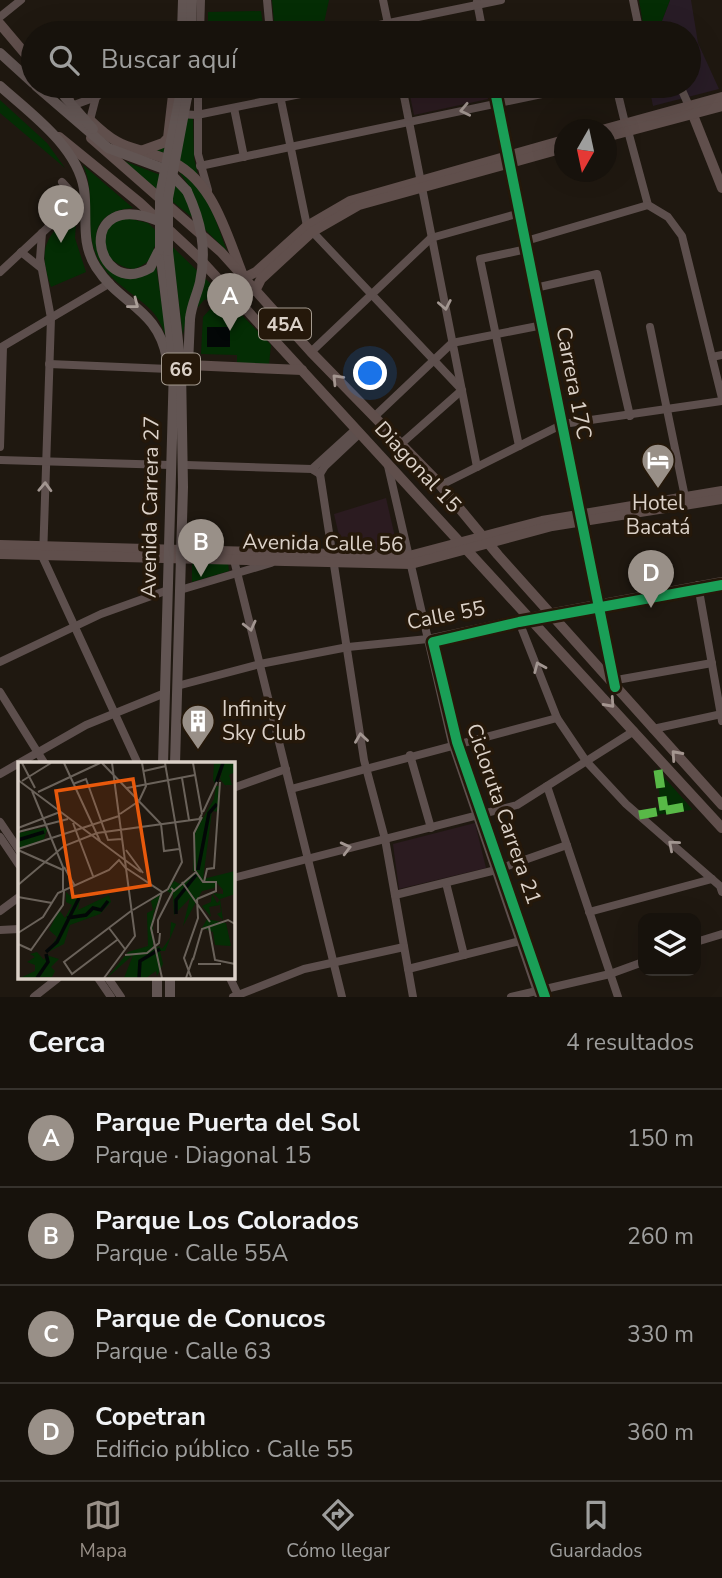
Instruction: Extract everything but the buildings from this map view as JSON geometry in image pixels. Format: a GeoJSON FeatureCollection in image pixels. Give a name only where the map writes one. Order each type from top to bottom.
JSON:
{"type":"FeatureCollection","features":[{"type":"Feature","properties":{"kind":"highway"},"geometry":{"type":"LineString","coordinates":[[182,0],[182,21]]}},
{"type":"Feature","properties":{"kind":"highway"},"geometry":{"type":"LineString","coordinates":[[191,21],[192,0]]}},
{"type":"Feature","properties":{"kind":"highway","name":"45A"},"geometry":{"type":"LineString","coordinates":[[0,53],[21,72]]}},
{"type":"Feature","properties":{"kind":"highway","name":"45A"},"geometry":{"type":"LineString","coordinates":[[0,86],[40,122]]}},
{"type":"Feature","properties":{"kind":"highway","name":"45A"},"geometry":{"type":"LineString","coordinates":[[50,98],[77,123]]}},
{"type":"Feature","properties":{"kind":"highway"},"geometry":{"type":"LineString","coordinates":[[66,98],[108,148]]}},
{"type":"Feature","properties":{"kind":"highway","name":"Avenida Carrera 27"},"geometry":{"type":"LineString","coordinates":[[163,762],[174,361],[164,251],[168,198],[183,98]]}},
{"type":"Feature","properties":{"kind":"highway"},"geometry":{"type":"LineString","coordinates":[[40,122],[80,173],[85,195],[87,247],[96,267],[149,317],[164,344],[172,393]]}},
{"type":"Feature","properties":{"kind":"highway"},"geometry":{"type":"LineString","coordinates":[[77,123],[108,148],[127,158],[167,170],[187,191],[199,219],[204,250],[202,272],[190,319],[187,465],[183,487]]}},
{"type":"Feature","properties":{"kind":"highway"},"geometry":{"type":"LineString","coordinates":[[161,222],[139,213],[120,213],[105,225],[99,243],[105,260],[114,269],[132,274],[150,268],[164,251]]}},
{"type":"Feature","properties":{"kind":"highway","name":"Avenida Carrera 27"},"geometry":{"type":"LineString","coordinates":[[164,251],[181,356],[183,487],[175,762]]}},
{"type":"Feature","properties":{"kind":"highway"},"geometry":{"type":"LineString","coordinates":[[157,979],[157,997]]}},
{"type":"Feature","properties":{"kind":"highway"},"geometry":{"type":"LineString","coordinates":[[170,979],[170,997]]}},
{"type":"Feature","properties":{"kind":"main road"},"geometry":{"type":"LineString","coordinates":[[0,24],[21,49]]}},
{"type":"Feature","properties":{"kind":"main road"},"geometry":{"type":"LineString","coordinates":[[691,110],[722,97]]}},
{"type":"Feature","properties":{"kind":"main road"},"geometry":{"type":"LineString","coordinates":[[66,98],[113,141],[138,152],[173,162],[208,190],[244,278],[309,229],[359,205],[554,144]]}},
{"type":"Feature","properties":{"kind":"main road"},"geometry":{"type":"LineString","coordinates":[[138,152],[167,140],[173,98]]}},
{"type":"Feature","properties":{"kind":"main road"},"geometry":{"type":"LineString","coordinates":[[617,128],[691,110],[722,106]]}},
{"type":"Feature","properties":{"kind":"main road"},"geometry":{"type":"LineString","coordinates":[[691,110],[722,188]]}},
{"type":"Feature","properties":{"kind":"main road","name":"Diagonal 15"},"geometry":{"type":"LineString","coordinates":[[40,122],[161,222],[198,257],[531,616],[722,828]]}},
{"type":"Feature","properties":{"kind":"main road","name":"Diagonal 15"},"geometry":{"type":"LineString","coordinates":[[77,123],[114,161],[206,236],[311,352],[441,485],[485,541],[721,802]]}},
{"type":"Feature","properties":{"kind":"main road"},"geometry":{"type":"LineString","coordinates":[[617,132],[627,127]]}},
{"type":"Feature","properties":{"kind":"main road"},"geometry":{"type":"LineString","coordinates":[[509,159],[554,150]]}},
{"type":"Feature","properties":{"kind":"main road"},"geometry":{"type":"LineString","coordinates":[[255,291],[261,279],[309,229]]}},
{"type":"Feature","properties":{"kind":"main road"},"geometry":{"type":"LineString","coordinates":[[188,365],[302,370]]}},
{"type":"Feature","properties":{"kind":"main road","name":"Avenida Calle 56"},"geometry":{"type":"LineString","coordinates":[[0,545],[43,550],[410,560],[581,518],[722,491]]}},
{"type":"Feature","properties":{"kind":"main road","name":"Avenida Calle 56"},"geometry":{"type":"LineString","coordinates":[[581,518],[722,499]]}},
{"type":"Feature","properties":{"kind":"main road","name":"Avenida Calle 56"},"geometry":{"type":"LineString","coordinates":[[0,554],[43,550]]}},
{"type":"Feature","properties":{"kind":"main road","name":"Avenida Calle 56"},"geometry":{"type":"LineString","coordinates":[[181,554],[234,560],[334,559]]}},
{"type":"Feature","properties":{"kind":"street"},"geometry":{"type":"LineString","coordinates":[[0,17],[21,0]]}},
{"type":"Feature","properties":{"kind":"street"},"geometry":{"type":"LineString","coordinates":[[178,21],[182,0]]}},
{"type":"Feature","properties":{"kind":"street"},"geometry":{"type":"LineString","coordinates":[[200,21],[201,0]]}},
{"type":"Feature","properties":{"kind":"street"},"geometry":{"type":"LineString","coordinates":[[267,0],[269,21]]}},
{"type":"Feature","properties":{"kind":"street"},"geometry":{"type":"LineString","coordinates":[[383,0],[388,21]]}},
{"type":"Feature","properties":{"kind":"street"},"geometry":{"type":"LineString","coordinates":[[396,21],[477,2],[501,0]]}},
{"type":"Feature","properties":{"kind":"street"},"geometry":{"type":"LineString","coordinates":[[633,0],[637,21]]}},
{"type":"Feature","properties":{"kind":"street"},"geometry":{"type":"LineString","coordinates":[[477,2],[481,21]]}},
{"type":"Feature","properties":{"kind":"street"},"geometry":{"type":"LineString","coordinates":[[74,105],[93,98]]}},
{"type":"Feature","properties":{"kind":"street"},"geometry":{"type":"LineString","coordinates":[[90,120],[96,98]]}},
{"type":"Feature","properties":{"kind":"street"},"geometry":{"type":"LineString","coordinates":[[198,98],[200,166],[208,190]]}},
{"type":"Feature","properties":{"kind":"street"},"geometry":{"type":"LineString","coordinates":[[172,113],[197,115],[281,98],[309,229],[462,390]]}},
{"type":"Feature","properties":{"kind":"street"},"geometry":{"type":"LineString","coordinates":[[405,98],[477,467]]}},
{"type":"Feature","properties":{"kind":"street","name":"Carrera 17C"},"geometry":{"type":"LineString","coordinates":[[497,98],[613,683]]}},
{"type":"Feature","properties":{"kind":"street"},"geometry":{"type":"LineString","coordinates":[[200,166],[522,98]]}},
{"type":"Feature","properties":{"kind":"street"},"geometry":{"type":"LineString","coordinates":[[441,485],[563,424],[722,400],[682,236],[668,217],[648,205],[619,98]]}},
{"type":"Feature","properties":{"kind":"street"},"geometry":{"type":"LineString","coordinates":[[686,98],[691,110]]}},
{"type":"Feature","properties":{"kind":"street"},"geometry":{"type":"LineString","coordinates":[[233,108],[244,157]]}},
{"type":"Feature","properties":{"kind":"street"},"geometry":{"type":"LineString","coordinates":[[0,272],[73,202],[72,192],[62,182]]}},
{"type":"Feature","properties":{"kind":"street"},"geometry":{"type":"LineString","coordinates":[[519,446],[480,260],[648,205]]}},
{"type":"Feature","properties":{"kind":"street"},"geometry":{"type":"LineString","coordinates":[[311,352],[431,238],[520,213]]}},
{"type":"Feature","properties":{"kind":"street"},"geometry":{"type":"LineString","coordinates":[[42,233],[41,268],[51,318],[43,550],[74,626],[137,762]]}},
{"type":"Feature","properties":{"kind":"street"},"geometry":{"type":"LineString","coordinates":[[21,252],[32,257],[41,268]]}},
{"type":"Feature","properties":{"kind":"street"},"geometry":{"type":"LineString","coordinates":[[535,288],[597,274],[630,416]]}},
{"type":"Feature","properties":{"kind":"street"},"geometry":{"type":"LineString","coordinates":[[0,447],[2,347],[110,283]]}},
{"type":"Feature","properties":{"kind":"street"},"geometry":{"type":"LineString","coordinates":[[375,416],[452,343],[543,325]]}},
{"type":"Feature","properties":{"kind":"street"},"geometry":{"type":"LineString","coordinates":[[650,327],[685,497]]}},
{"type":"Feature","properties":{"kind":"street"},"geometry":{"type":"LineString","coordinates":[[712,357],[722,355]]}},
{"type":"Feature","properties":{"kind":"street"},"geometry":{"type":"LineString","coordinates":[[49,364],[169,369]]}},
{"type":"Feature","properties":{"kind":"street"},"geometry":{"type":"LineString","coordinates":[[402,443],[462,390]]}},
{"type":"Feature","properties":{"kind":"street"},"geometry":{"type":"LineString","coordinates":[[312,469],[358,431]]}},
{"type":"Feature","properties":{"kind":"street"},"geometry":{"type":"LineString","coordinates":[[358,431],[320,474],[366,768],[385,839],[413,997]]}},
{"type":"Feature","properties":{"kind":"street"},"geometry":{"type":"LineString","coordinates":[[0,460],[170,464]]}},
{"type":"Feature","properties":{"kind":"street"},"geometry":{"type":"LineString","coordinates":[[388,463],[452,743],[538,994]]}},
{"type":"Feature","properties":{"kind":"street"},"geometry":{"type":"LineString","coordinates":[[187,465],[312,469],[320,474]]}},
{"type":"Feature","properties":{"kind":"street"},"geometry":{"type":"LineString","coordinates":[[234,560],[342,997]]}},
{"type":"Feature","properties":{"kind":"street"},"geometry":{"type":"LineString","coordinates":[[180,590],[276,561]]}},
{"type":"Feature","properties":{"kind":"street","name":"Calle 55"},"geometry":{"type":"LineString","coordinates":[[177,686],[260,664],[348,647],[428,639],[548,612],[722,581]]}},
{"type":"Feature","properties":{"kind":"street"},"geometry":{"type":"LineString","coordinates":[[653,729],[722,717],[698,585]]}},
{"type":"Feature","properties":{"kind":"street"},"geometry":{"type":"LineString","coordinates":[[0,662],[74,626],[168,590]]}},
{"type":"Feature","properties":{"kind":"street"},"geometry":{"type":"LineString","coordinates":[[518,619],[557,718],[586,761],[626,804],[721,888]]}},
{"type":"Feature","properties":{"kind":"street"},"geometry":{"type":"LineString","coordinates":[[613,683],[712,663]]}},
{"type":"Feature","properties":{"kind":"street"},"geometry":{"type":"LineString","coordinates":[[0,692],[45,762]]}},
{"type":"Feature","properties":{"kind":"street"},"geometry":{"type":"LineString","coordinates":[[19,762],[114,713],[165,692]]}},
{"type":"Feature","properties":{"kind":"street"},"geometry":{"type":"LineString","coordinates":[[291,789],[452,743],[557,718]]}},
{"type":"Feature","properties":{"kind":"street"},"geometry":{"type":"LineString","coordinates":[[234,878],[517,805],[634,731]]}},
{"type":"Feature","properties":{"kind":"street"},"geometry":{"type":"LineString","coordinates":[[410,755],[431,828]]}},
{"type":"Feature","properties":{"kind":"street"},"geometry":{"type":"LineString","coordinates":[[0,774],[18,763]]}},
{"type":"Feature","properties":{"kind":"street"},"geometry":{"type":"LineString","coordinates":[[234,788],[286,769]]}},
{"type":"Feature","properties":{"kind":"street"},"geometry":{"type":"LineString","coordinates":[[547,786],[618,997]]}},
{"type":"Feature","properties":{"kind":"street"},"geometry":{"type":"LineString","coordinates":[[0,822],[18,849]]}},
{"type":"Feature","properties":{"kind":"street"},"geometry":{"type":"LineString","coordinates":[[0,837],[18,864]]}},
{"type":"Feature","properties":{"kind":"street"},"geometry":{"type":"LineString","coordinates":[[395,895],[496,870],[567,845]]}},
{"type":"Feature","properties":{"kind":"street"},"geometry":{"type":"LineString","coordinates":[[589,912],[712,878]]}},
{"type":"Feature","properties":{"kind":"street"},"geometry":{"type":"LineString","coordinates":[[446,883],[464,955]]}},
{"type":"Feature","properties":{"kind":"street"},"geometry":{"type":"LineString","coordinates":[[0,911],[18,898]]}},
{"type":"Feature","properties":{"kind":"street"},"geometry":{"type":"LineString","coordinates":[[0,930],[18,929]]}},
{"type":"Feature","properties":{"kind":"street"},"geometry":{"type":"LineString","coordinates":[[701,941],[722,934]]}},
{"type":"Feature","properties":{"kind":"street"},"geometry":{"type":"LineString","coordinates":[[408,970],[520,941]]}},
{"type":"Feature","properties":{"kind":"street"},"geometry":{"type":"LineString","coordinates":[[230,979],[236,996],[284,975],[334,961],[404,947]]}},
{"type":"Feature","properties":{"kind":"street"},"geometry":{"type":"LineString","coordinates":[[511,997],[538,994],[610,974],[638,963]]}},
{"type":"Feature","properties":{"kind":"street"},"geometry":{"type":"LineString","coordinates":[[34,997],[57,979]]}},
{"type":"Feature","properties":{"kind":"street"},"geometry":{"type":"LineString","coordinates":[[99,979],[111,997]]}},
{"type":"Feature","properties":{"kind":"street"},"geometry":{"type":"LineString","coordinates":[[109,979],[121,997]]}},
{"type":"Feature","properties":{"kind":"shaded area"},"geometry":{"type":"Polygon","coordinates":[[[670,0],[691,0],[694,21],[662,21],[670,0]]]}},
{"type":"Feature","properties":{"kind":"shaded area"},"geometry":{"type":"Polygon","coordinates":[[[701,50],[719,89],[701,94],[701,50]]]}},
{"type":"Feature","properties":{"kind":"shaded area"},"geometry":{"type":"Polygon","coordinates":[[[410,98],[488,99],[414,115],[410,98]]]}},
{"type":"Feature","properties":{"kind":"shaded area"},"geometry":{"type":"Polygon","coordinates":[[[651,98],[684,98],[653,106],[651,98]]]}},
{"type":"Feature","properties":{"kind":"shaded area"},"geometry":{"type":"Polygon","coordinates":[[[207,327],[230,327],[230,347],[207,347],[207,327]]]}},
{"type":"Feature","properties":{"kind":"shaded area"},"geometry":{"type":"Polygon","coordinates":[[[386,498],[398,550],[342,548],[334,514],[386,498]]]}},
{"type":"Feature","properties":{"kind":"shaded area"},"geometry":{"type":"Polygon","coordinates":[[[475,823],[486,868],[399,889],[393,844],[475,823]]]}},
{"type":"Feature","properties":{"kind":"green space"},"geometry":{"type":"Polygon","coordinates":[[[272,0],[329,0],[324,21],[274,21],[272,0]]]}},
{"type":"Feature","properties":{"kind":"green space"},"geometry":{"type":"Polygon","coordinates":[[[639,0],[670,0],[662,21],[642,21],[639,0]]]}},
{"type":"Feature","properties":{"kind":"green space"},"geometry":{"type":"Polygon","coordinates":[[[261,11],[262,21],[208,21],[208,12],[261,11]]]}},
{"type":"Feature","properties":{"kind":"green space"},"geometry":{"type":"Polygon","coordinates":[[[0,100],[47,143],[65,168],[0,113],[0,100]]]}},
{"type":"Feature","properties":{"kind":"green space"},"geometry":{"type":"Polygon","coordinates":[[[175,116],[193,118],[194,158],[198,175],[174,156],[155,150],[162,147],[175,116]]]}},
{"type":"Feature","properties":{"kind":"green space"},"geometry":{"type":"Polygon","coordinates":[[[119,159],[189,186],[179,172],[189,179],[210,207],[227,251],[193,218],[119,159]]]}},
{"type":"Feature","properties":{"kind":"green space"},"geometry":{"type":"Polygon","coordinates":[[[83,165],[133,208],[111,214],[99,226],[96,241],[100,257],[110,270],[124,277],[140,277],[156,265],[167,339],[154,313],[114,280],[97,257],[91,234],[89,188],[83,165]]]}},
{"type":"Feature","properties":{"kind":"green space"},"geometry":{"type":"Polygon","coordinates":[[[77,207],[75,238],[86,272],[51,287],[45,251],[52,234],[77,207]]]}},
{"type":"Feature","properties":{"kind":"green space"},"geometry":{"type":"Polygon","coordinates":[[[123,217],[148,223],[215,288],[217,296],[204,300],[198,307],[188,305],[183,335],[172,251],[154,247],[148,261],[134,269],[119,265],[103,248],[103,234],[108,226],[123,217]]]}},
{"type":"Feature","properties":{"kind":"green space"},"geometry":{"type":"Polygon","coordinates":[[[213,306],[236,309],[271,345],[269,364],[237,363],[237,355],[201,354],[203,317],[213,306]]]}},
{"type":"Feature","properties":{"kind":"green space"},"geometry":{"type":"Polygon","coordinates":[[[192,562],[228,563],[229,571],[192,582],[192,562]]]}},
{"type":"Feature","properties":{"kind":"green space"},"geometry":{"type":"Polygon","coordinates":[[[656,768],[691,810],[648,816],[642,811],[661,808],[656,768]]]}},
{"type":"Feature","properties":{"kind":"marked path"},"geometry":{"type":"LineString","coordinates":[[658,770],[664,810]]}},
{"type":"Feature","properties":{"kind":"marked path"},"geometry":{"type":"LineString","coordinates":[[639,815],[690,806]]}},
{"type":"Feature","properties":{"kind":"cycle path"},"geometry":{"type":"LineString","coordinates":[[496,98],[615,687]]}},
{"type":"Feature","properties":{"kind":"cycle path","name":"Cicloruta Carrera 21"},"geometry":{"type":"LineString","coordinates":[[545,997],[457,742],[433,642],[519,622],[722,585]]}},
{"type":"Feature","properties":{"kind":"place","name":"Parque de Conucos"},"geometry":{"type":"Point","coordinates":[61,243]}},
{"type":"Feature","properties":{"kind":"place","name":"Parque Puerta del Sol"},"geometry":{"type":"Point","coordinates":[230,331]}},
{"type":"Feature","properties":{"kind":"place","name":"Hotel Bacatá"},"geometry":{"type":"Point","coordinates":[658,490]}},
{"type":"Feature","properties":{"kind":"place","name":"Parque Los Colorados"},"geometry":{"type":"Point","coordinates":[201,577]}},
{"type":"Feature","properties":{"kind":"place","name":"Copetran"},"geometry":{"type":"Point","coordinates":[651,608]}},
{"type":"Feature","properties":{"kind":"place","name":"Infinity Sky Club"},"geometry":{"type":"Point","coordinates":[198,751]}}]}
